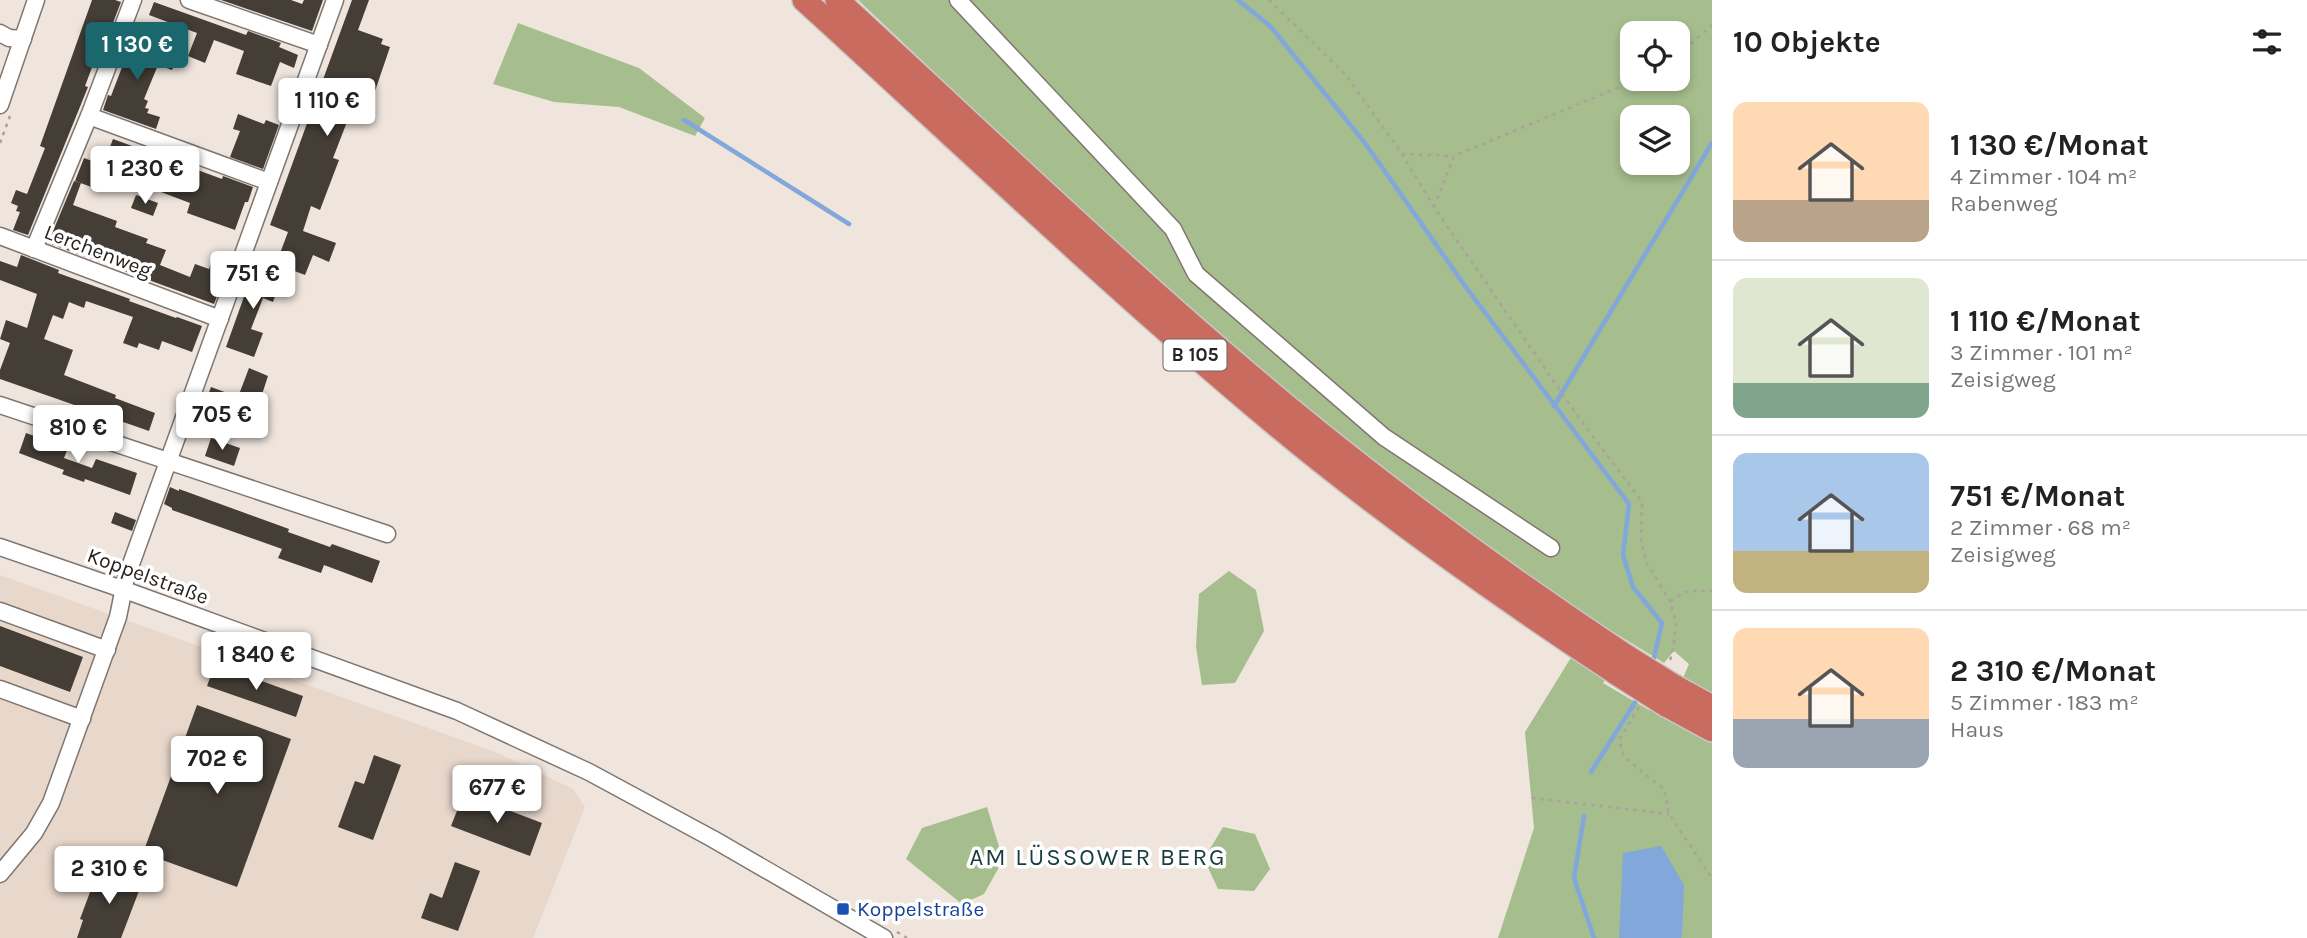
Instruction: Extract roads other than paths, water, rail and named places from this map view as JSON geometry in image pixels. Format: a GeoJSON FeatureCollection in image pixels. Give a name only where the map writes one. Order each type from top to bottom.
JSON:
{"type":"FeatureCollection","features":[{"type":"Feature","properties":{"kind":"highway","name":"B 105"},"geometry":{"type":"LineString","coordinates":[[804,0],[1134,302],[1270,420],[1405,526],[1544,625],[1621,665],[1712,707]]}},
{"type":"Feature","properties":{"kind":"highway","name":"B 105"},"geometry":{"type":"LineString","coordinates":[[837,0],[1142,281],[1291,409],[1621,665]]}},
{"type":"Feature","properties":{"kind":"highway","name":"B 105"},"geometry":{"type":"LineString","coordinates":[[1669,686],[1712,730]]}},
{"type":"Feature","properties":{"kind":"street"},"geometry":{"type":"LineString","coordinates":[[0,105],[36,0]]}},
{"type":"Feature","properties":{"kind":"street"},"geometry":{"type":"LineString","coordinates":[[34,249],[133,0]]}},
{"type":"Feature","properties":{"kind":"street"},"geometry":{"type":"LineString","coordinates":[[189,0],[319,45]]}},
{"type":"Feature","properties":{"kind":"street"},"geometry":{"type":"LineString","coordinates":[[0,874],[34,833],[51,803],[118,617],[122,589],[335,0]]}},
{"type":"Feature","properties":{"kind":"street"},"geometry":{"type":"LineString","coordinates":[[958,0],[1173,229],[1196,274],[1384,437],[1551,548]]}},
{"type":"Feature","properties":{"kind":"street"},"geometry":{"type":"LineString","coordinates":[[0,33],[9,38],[23,39]]}},
{"type":"Feature","properties":{"kind":"street"},"geometry":{"type":"LineString","coordinates":[[89,116],[269,182]]}},
{"type":"Feature","properties":{"kind":"street","name":"Lerchenweg"},"geometry":{"type":"LineString","coordinates":[[0,236],[220,319]]}},
{"type":"Feature","properties":{"kind":"street"},"geometry":{"type":"LineString","coordinates":[[0,405],[387,534]]}},
{"type":"Feature","properties":{"kind":"street","name":"Koppelstraße"},"geometry":{"type":"LineString","coordinates":[[0,547],[457,711],[589,772],[713,839],[884,938]]}},
{"type":"Feature","properties":{"kind":"street"},"geometry":{"type":"LineString","coordinates":[[0,611],[107,650]]}},
{"type":"Feature","properties":{"kind":"street"},"geometry":{"type":"LineString","coordinates":[[0,689],[82,719]]}},
{"type":"Feature","properties":{"kind":"water"},"geometry":{"type":"Polygon","coordinates":[[[1661,846],[1684,885],[1681,938],[1619,938],[1623,853],[1661,846]]]}},
{"type":"Feature","properties":{"kind":"waterway"},"geometry":{"type":"LineString","coordinates":[[1238,0],[1270,26],[1365,143],[1465,286],[1629,504],[1623,555],[1633,587],[1662,623],[1652,666]]}},
{"type":"Feature","properties":{"kind":"waterway"},"geometry":{"type":"LineString","coordinates":[[684,120],[849,224]]}},
{"type":"Feature","properties":{"kind":"waterway"},"geometry":{"type":"LineString","coordinates":[[1554,406],[1712,143]]}},
{"type":"Feature","properties":{"kind":"waterway"},"geometry":{"type":"LineString","coordinates":[[1591,772],[1639,696]]}},
{"type":"Feature","properties":{"kind":"waterway"},"geometry":{"type":"LineString","coordinates":[[1584,816],[1574,878],[1594,938]]}},
{"type":"Feature","properties":{"kind":"place","name":"Koppelstraße"},"geometry":{"type":"Point","coordinates":[843,909]}},
{"type":"Feature","properties":{"kind":"district","name":"AM LÜSSOWER BERG"},"geometry":{"type":"Point","coordinates":[1098,857]}}]}
